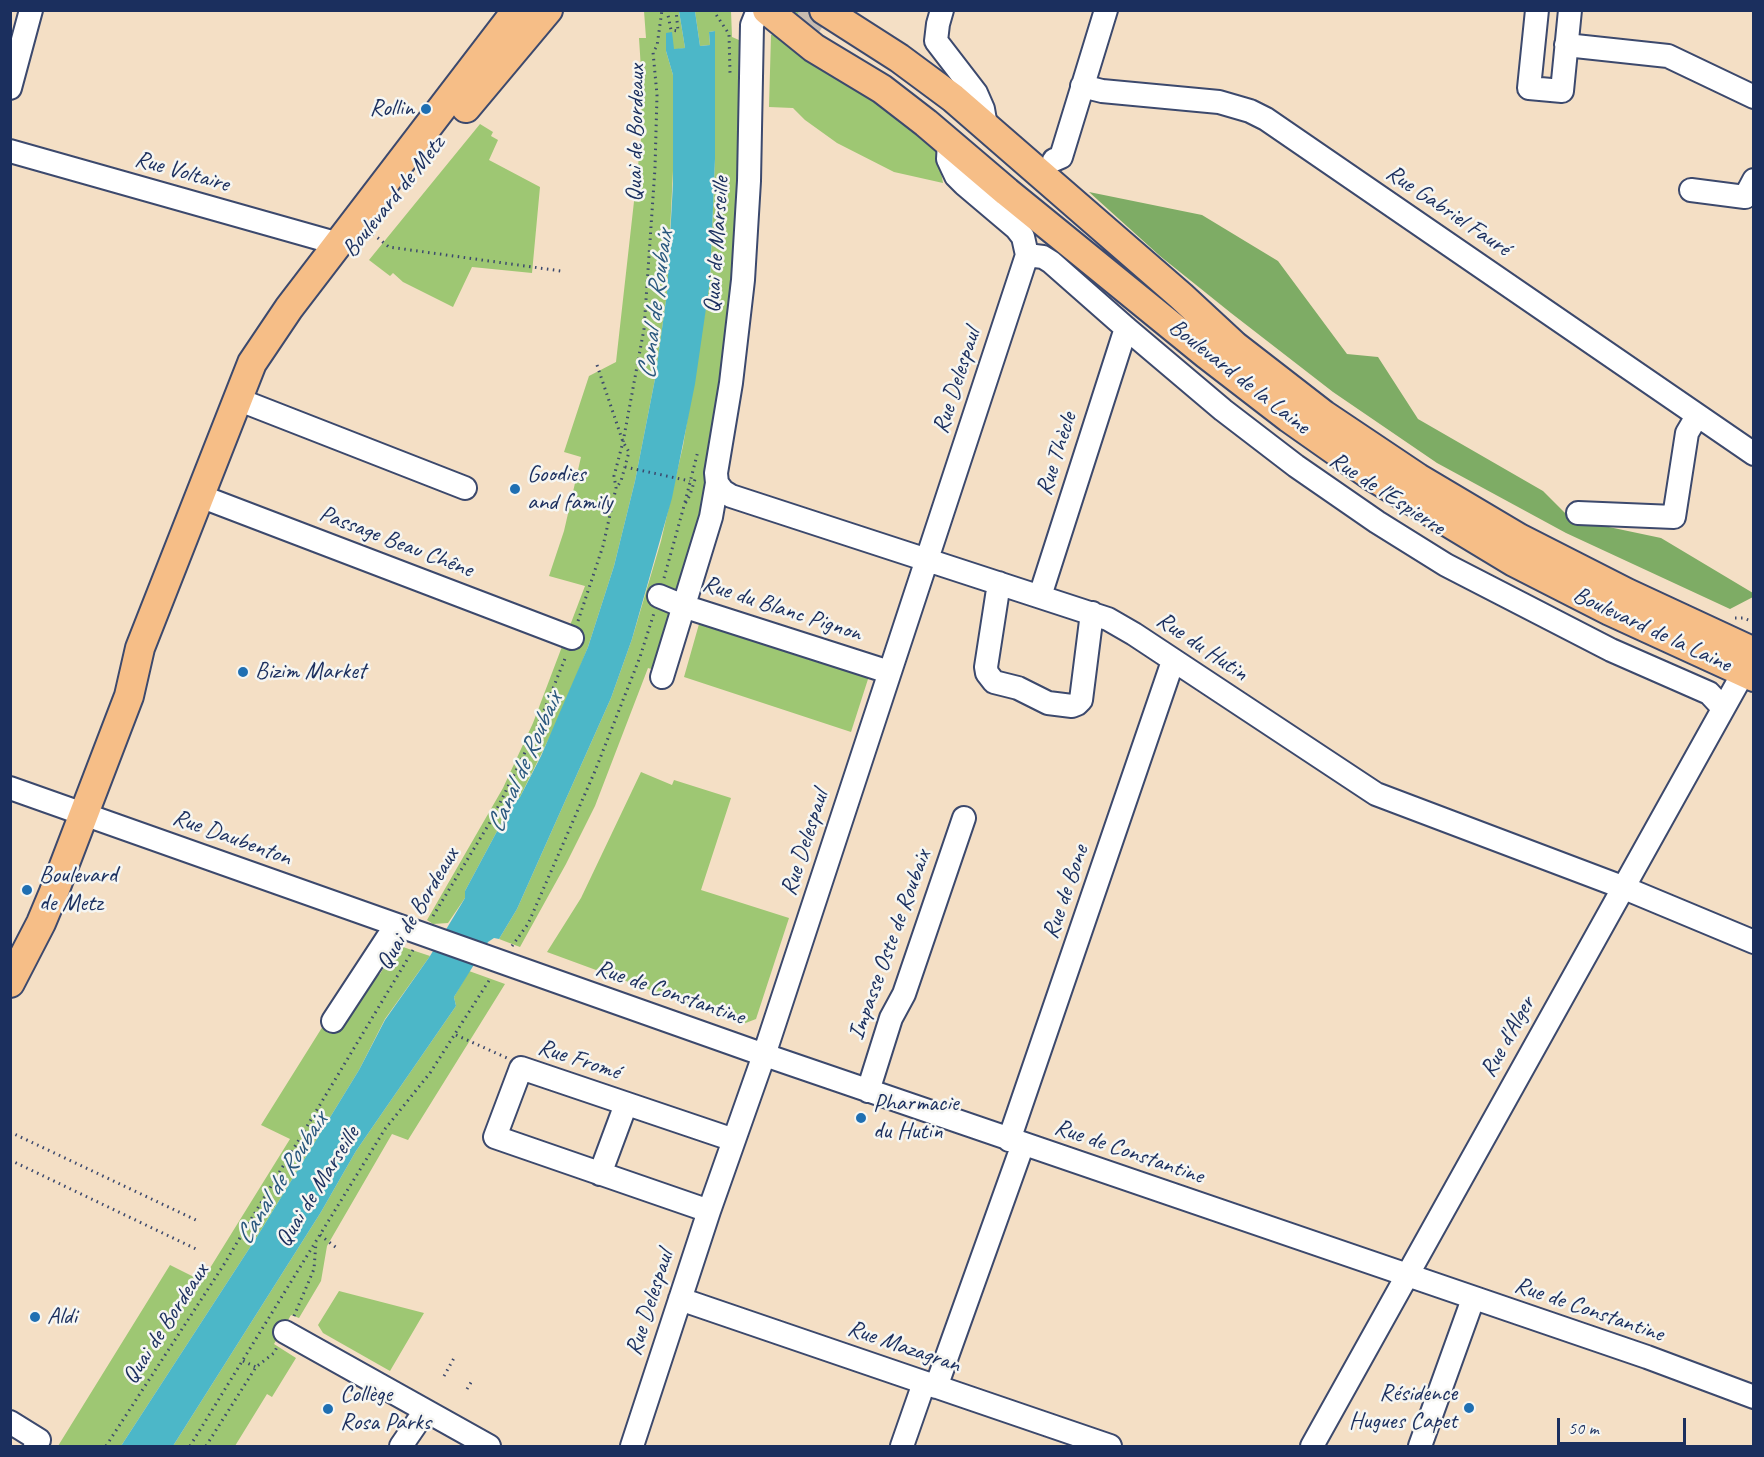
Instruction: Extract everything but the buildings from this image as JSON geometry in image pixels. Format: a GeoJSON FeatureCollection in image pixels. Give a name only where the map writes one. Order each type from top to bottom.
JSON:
{"type":"FeatureCollection","features":[{"type":"Feature","properties":{"kind":"main road","name":"Boulevard de la Laine"},"geometry":{"type":"LineString","coordinates":[[767,10],[814,48],[882,89],[1206,354],[1351,462],[1458,530],[1558,585],[1751,664]]}},
{"type":"Feature","properties":{"kind":"main road","name":"Boulevard de Metz"},"geometry":{"type":"LineString","coordinates":[[240,392],[267,350],[367,229],[521,16]]}},
{"type":"Feature","properties":{"kind":"main road","name":"Boulevard de Metz"},"geometry":{"type":"LineString","coordinates":[[10,981],[41,923],[76,810],[129,696],[140,648],[252,363],[339,244],[521,16]]}},
{"type":"Feature","properties":{"kind":"main road","name":"Boulevard de la Laine"},"geometry":{"type":"LineString","coordinates":[[827,28],[885,48],[953,98],[1181,296],[1235,346],[1324,415],[1418,478],[1483,517],[1751,664]]}},
{"type":"Feature","properties":{"kind":"main road"},"geometry":{"type":"LineString","coordinates":[[827,28],[891,68],[941,105],[1182,306],[1235,346]]}},
{"type":"Feature","properties":{"kind":"main road"},"geometry":{"type":"LineString","coordinates":[[827,28],[876,73],[935,115],[1166,315],[1206,354]]}},
{"type":"Feature","properties":{"kind":"street"},"geometry":{"type":"LineString","coordinates":[[10,88],[31,10]]}},
{"type":"Feature","properties":{"kind":"street","name":"Quai de Marseille"},"geometry":{"type":"LineString","coordinates":[[662,676],[711,517],[724,489],[717,464],[731,382],[743,280],[749,181],[752,25],[758,10]]}},
{"type":"Feature","properties":{"kind":"street"},"geometry":{"type":"LineString","coordinates":[[914,69],[936,41],[942,10]]}},
{"type":"Feature","properties":{"kind":"street"},"geometry":{"type":"LineString","coordinates":[[1054,160],[1061,157],[1106,10]]}},
{"type":"Feature","properties":{"kind":"street"},"geometry":{"type":"LineString","coordinates":[[1537,10],[1529,88],[1562,91],[1570,10]]}},
{"type":"Feature","properties":{"kind":"street"},"geometry":{"type":"LineString","coordinates":[[936,41],[976,93],[983,109],[986,126]]}},
{"type":"Feature","properties":{"kind":"street"},"geometry":{"type":"LineString","coordinates":[[1566,45],[1668,56],[1754,97]]}},
{"type":"Feature","properties":{"kind":"street","name":"Rue Gabriel Fauré"},"geometry":{"type":"LineString","coordinates":[[1080,95],[1102,91],[1219,102],[1235,105],[1258,115],[1754,454]]}},
{"type":"Feature","properties":{"kind":"street"},"geometry":{"type":"LineString","coordinates":[[949,142],[948,159],[956,176],[1016,228],[1023,237],[1027,255]]}},
{"type":"Feature","properties":{"kind":"street","name":"Rue Voltaire"},"geometry":{"type":"LineString","coordinates":[[10,151],[339,244]]}},
{"type":"Feature","properties":{"kind":"street"},"geometry":{"type":"LineString","coordinates":[[1691,190],[1745,197],[1754,180]]}},
{"type":"Feature","properties":{"kind":"street","name":"Rue de l'Espierre"},"geometry":{"type":"LineString","coordinates":[[1027,255],[1043,257],[1051,262],[1126,328],[1258,437],[1395,534],[1446,565],[1611,650],[1709,693],[1723,708]]}},
{"type":"Feature","properties":{"kind":"street","name":"Rue Delespaul"},"geometry":{"type":"LineString","coordinates":[[632,1446],[709,1211],[764,1055],[1027,255]]}},
{"type":"Feature","properties":{"kind":"street","name":"Rue Thècle"},"geometry":{"type":"LineString","coordinates":[[1040,596],[1126,328]]}},
{"type":"Feature","properties":{"kind":"street"},"geometry":{"type":"LineString","coordinates":[[240,392],[465,488]]}},
{"type":"Feature","properties":{"kind":"street"},"geometry":{"type":"LineString","coordinates":[[1578,513],[1674,517],[1687,433],[1697,416]]}},
{"type":"Feature","properties":{"kind":"street","name":"Rue du Hutin"},"geometry":{"type":"LineString","coordinates":[[724,489],[1092,613],[1119,625],[1376,794],[1623,886],[1754,942]]}},
{"type":"Feature","properties":{"kind":"street","name":"Passage Beau Chêne"},"geometry":{"type":"LineString","coordinates":[[200,496],[572,638]]}},
{"type":"Feature","properties":{"kind":"street"},"geometry":{"type":"LineString","coordinates":[[999,583],[987,673],[994,682],[1018,688],[1048,704],[1074,706],[1081,700],[1092,613]]}},
{"type":"Feature","properties":{"kind":"street","name":"Rue du Blanc Pignon"},"geometry":{"type":"LineString","coordinates":[[659,596],[683,606],[889,672]]}},
{"type":"Feature","properties":{"kind":"street","name":"Rue de Bone"},"geometry":{"type":"LineString","coordinates":[[902,1446],[930,1385],[1016,1142],[1173,661]]}},
{"type":"Feature","properties":{"kind":"street","name":"Rue d'Alger"},"geometry":{"type":"LineString","coordinates":[[1312,1446],[1623,886],[1723,708],[1751,664]]}},
{"type":"Feature","properties":{"kind":"street","name":"Rue Daubenton"},"geometry":{"type":"LineString","coordinates":[[10,788],[429,936]]}},
{"type":"Feature","properties":{"kind":"street","name":"Impasse Oste de Roubaix"},"geometry":{"type":"LineString","coordinates":[[868,1090],[891,1018],[904,994],[964,818]]}},
{"type":"Feature","properties":{"kind":"street"},"geometry":{"type":"LineString","coordinates":[[333,1021],[396,925]]}},
{"type":"Feature","properties":{"kind":"street","name":"Rue de Constantine"},"geometry":{"type":"LineString","coordinates":[[429,936],[764,1055],[1647,1357],[1754,1397]]}},
{"type":"Feature","properties":{"kind":"street","name":"Rue Fromé"},"geometry":{"type":"LineString","coordinates":[[709,1211],[495,1137],[521,1068],[734,1140]]}},
{"type":"Feature","properties":{"kind":"street","name":"Rue Fromé"},"geometry":{"type":"LineString","coordinates":[[600,1174],[626,1104]]}},
{"type":"Feature","properties":{"kind":"street","name":"Rue Mazagran"},"geometry":{"type":"LineString","coordinates":[[680,1299],[1110,1446]]}},
{"type":"Feature","properties":{"kind":"street"},"geometry":{"type":"LineString","coordinates":[[1420,1446],[1473,1299]]}},
{"type":"Feature","properties":{"kind":"street"},"geometry":{"type":"LineString","coordinates":[[285,1332],[489,1446]]}},
{"type":"Feature","properties":{"kind":"street"},"geometry":{"type":"LineString","coordinates":[[401,1446],[425,1411]]}},
{"type":"Feature","properties":{"kind":"street"},"geometry":{"type":"LineString","coordinates":[[10,1422],[39,1440],[35,1446]]}},
{"type":"Feature","properties":{"kind":"path","name":"Quai de Bordeaux"},"geometry":{"type":"LineString","coordinates":[[106,1446],[223,1266],[429,936],[537,729],[572,638],[603,546],[616,488],[614,476],[623,442],[644,329],[655,168],[657,95],[653,52],[657,46],[662,10]]}},
{"type":"Feature","properties":{"kind":"path"},"geometry":{"type":"LineString","coordinates":[[667,10],[671,30],[678,31],[676,10]]}},
{"type":"Feature","properties":{"kind":"path"},"geometry":{"type":"LineString","coordinates":[[713,10],[729,34],[730,78]]}},
{"type":"Feature","properties":{"kind":"path"},"geometry":{"type":"LineString","coordinates":[[367,229],[389,247],[561,271]]}},
{"type":"Feature","properties":{"kind":"path"},"geometry":{"type":"LineString","coordinates":[[597,365],[623,442],[629,452],[621,481],[616,488]]}},
{"type":"Feature","properties":{"kind":"path"},"geometry":{"type":"LineString","coordinates":[[684,506],[700,441]]}},
{"type":"Feature","properties":{"kind":"path"},"geometry":{"type":"LineString","coordinates":[[684,506],[696,475],[698,451]]}},
{"type":"Feature","properties":{"kind":"path"},"geometry":{"type":"LineString","coordinates":[[625,467],[690,481]]}},
{"type":"Feature","properties":{"kind":"path","name":"Quai de Marseille"},"geometry":{"type":"LineString","coordinates":[[190,1446],[384,1130],[430,1073],[455,1034],[494,960],[528,924],[595,771],[640,657],[684,506]]}},
{"type":"Feature","properties":{"kind":"path"},"geometry":{"type":"LineString","coordinates":[[1730,619],[1743,618],[1754,622]]}},
{"type":"Feature","properties":{"kind":"path"},"geometry":{"type":"LineString","coordinates":[[455,1034],[501,1055],[521,1068]]}},
{"type":"Feature","properties":{"kind":"path"},"geometry":{"type":"LineString","coordinates":[[10,1132],[198,1221]]}},
{"type":"Feature","properties":{"kind":"path"},"geometry":{"type":"LineString","coordinates":[[10,1160],[196,1249]]}},
{"type":"Feature","properties":{"kind":"path"},"geometry":{"type":"LineString","coordinates":[[320,1235],[338,1249]]}},
{"type":"Feature","properties":{"kind":"path"},"geometry":{"type":"LineString","coordinates":[[206,1446],[256,1367],[274,1353],[296,1312],[314,1269],[316,1240]]}},
{"type":"Feature","properties":{"kind":"path"},"geometry":{"type":"LineString","coordinates":[[444,1376],[454,1358]]}},
{"type":"Feature","properties":{"kind":"path"},"geometry":{"type":"LineString","coordinates":[[243,1361],[256,1367]]}},
{"type":"Feature","properties":{"kind":"path"},"geometry":{"type":"LineString","coordinates":[[467,1389],[473,1379]]}},
{"type":"Feature","properties":{"kind":"green space"},"geometry":{"type":"Polygon","coordinates":[[[814,10],[804,36],[774,11],[814,10]]]}},
{"type":"Feature","properties":{"kind":"green space"},"geometry":{"type":"Polygon","coordinates":[[[644,11],[679,11],[685,48],[666,51],[673,75],[675,130],[667,293],[655,379],[635,481],[614,566],[588,647],[561,714],[520,797],[510,807],[465,891],[465,898],[448,923],[433,924],[427,920],[503,788],[533,723],[585,586],[549,576],[564,531],[581,457],[564,452],[589,376],[616,362],[641,139],[642,85],[639,38],[646,38],[644,11]]]}},
{"type":"Feature","properties":{"kind":"green space"},"geometry":{"type":"Polygon","coordinates":[[[695,11],[731,11],[732,37],[739,40],[738,191],[733,286],[711,476],[661,672],[648,668],[595,806],[520,947],[499,939],[517,909],[611,698],[632,639],[661,541],[683,446],[710,281],[715,159],[715,31],[709,32],[710,45],[700,46],[695,11]]]}},
{"type":"Feature","properties":{"kind":"green space"},"geometry":{"type":"Polygon","coordinates":[[[775,33],[859,89],[937,149],[943,183],[894,172],[837,143],[805,120],[793,108],[769,107],[771,35],[775,33]]]}},
{"type":"Feature","properties":{"kind":"green space"},"geometry":{"type":"Polygon","coordinates":[[[480,124],[493,132],[491,136],[498,140],[489,160],[540,187],[532,273],[472,267],[453,307],[403,282],[393,273],[390,276],[369,260],[480,124]]]}},
{"type":"Feature","properties":{"kind":"green space"},"geometry":{"type":"Polygon","coordinates":[[[1089,192],[1202,215],[1278,261],[1347,354],[1378,357],[1418,419],[1543,491],[1571,519],[1661,538],[1753,593],[1753,597],[1730,609],[1566,533],[1437,463],[1333,392],[1231,313],[1160,256],[1089,192]]]}},
{"type":"Feature","properties":{"kind":"green space"},"geometry":{"type":"Polygon","coordinates":[[[701,617],[869,676],[851,732],[684,677],[701,617]]]}},
{"type":"Feature","properties":{"kind":"green space"},"geometry":{"type":"Polygon","coordinates":[[[641,772],[672,785],[674,780],[731,798],[701,890],[789,918],[756,1019],[743,1024],[547,952],[581,898],[641,772]]]}},
{"type":"Feature","properties":{"kind":"green space"},"geometry":{"type":"Polygon","coordinates":[[[397,945],[430,956],[385,1019],[359,1070],[258,1235],[121,1446],[58,1446],[170,1265],[202,1281],[290,1139],[261,1125],[323,1026],[336,1033],[371,976],[380,974],[397,945]]]}},
{"type":"Feature","properties":{"kind":"green space"},"geometry":{"type":"Polygon","coordinates":[[[469,971],[505,984],[408,1140],[392,1134],[327,1246],[321,1281],[299,1318],[291,1315],[274,1344],[296,1358],[272,1397],[267,1394],[235,1446],[173,1446],[321,1212],[356,1151],[456,1006],[454,997],[469,971]]]}},
{"type":"Feature","properties":{"kind":"green space"},"geometry":{"type":"Polygon","coordinates":[[[339,1291],[424,1313],[390,1371],[323,1333],[318,1325],[339,1291]]]}},
{"type":"Feature","properties":{"kind":"water"},"geometry":{"type":"Polygon","coordinates":[[[679,11],[695,11],[700,46],[710,45],[709,32],[715,31],[715,159],[710,281],[695,384],[672,498],[632,639],[611,698],[517,909],[499,939],[494,938],[488,942],[454,997],[456,1006],[356,1151],[321,1212],[173,1446],[121,1446],[258,1235],[359,1070],[385,1020],[430,956],[465,898],[465,891],[510,807],[520,797],[541,756],[588,647],[614,566],[635,481],[655,379],[667,293],[673,183],[673,75],[666,51],[666,33],[672,32],[674,49],[685,48],[679,11]]]}},
{"type":"Feature","properties":{"kind":"tunnel"},"geometry":{"type":"LineString","coordinates":[[800,10],[833,31]]}},
{"type":"Feature","properties":{"kind":"place","name":"Rollin"},"geometry":{"type":"Point","coordinates":[426,109]}},
{"type":"Feature","properties":{"kind":"place","name":"Goodies and family"},"geometry":{"type":"Point","coordinates":[515,489]}},
{"type":"Feature","properties":{"kind":"place","name":"Bizim Market"},"geometry":{"type":"Point","coordinates":[243,672]}},
{"type":"Feature","properties":{"kind":"place","name":"Boulevard de Metz"},"geometry":{"type":"Point","coordinates":[27,890]}},
{"type":"Feature","properties":{"kind":"place","name":"Pharmacie du Hutin"},"geometry":{"type":"Point","coordinates":[861,1118]}},
{"type":"Feature","properties":{"kind":"place","name":"Aldi"},"geometry":{"type":"Point","coordinates":[35,1317]}},
{"type":"Feature","properties":{"kind":"place","name":"Résidence Hugues Capet"},"geometry":{"type":"Point","coordinates":[1469,1408]}},
{"type":"Feature","properties":{"kind":"place","name":"Collège Rosa Parks"},"geometry":{"type":"Point","coordinates":[328,1409]}},
{"type":"Feature","properties":{"kind":"water label","name":"Canal de Roubaix"},"geometry":{"type":"Point","coordinates":[656,305]}},
{"type":"Feature","properties":{"kind":"water label","name":"Canal de Roubaix"},"geometry":{"type":"Point","coordinates":[525,763]}},
{"type":"Feature","properties":{"kind":"water label","name":"Canal de Roubaix"},"geometry":{"type":"Point","coordinates":[282,1179]}}]}
